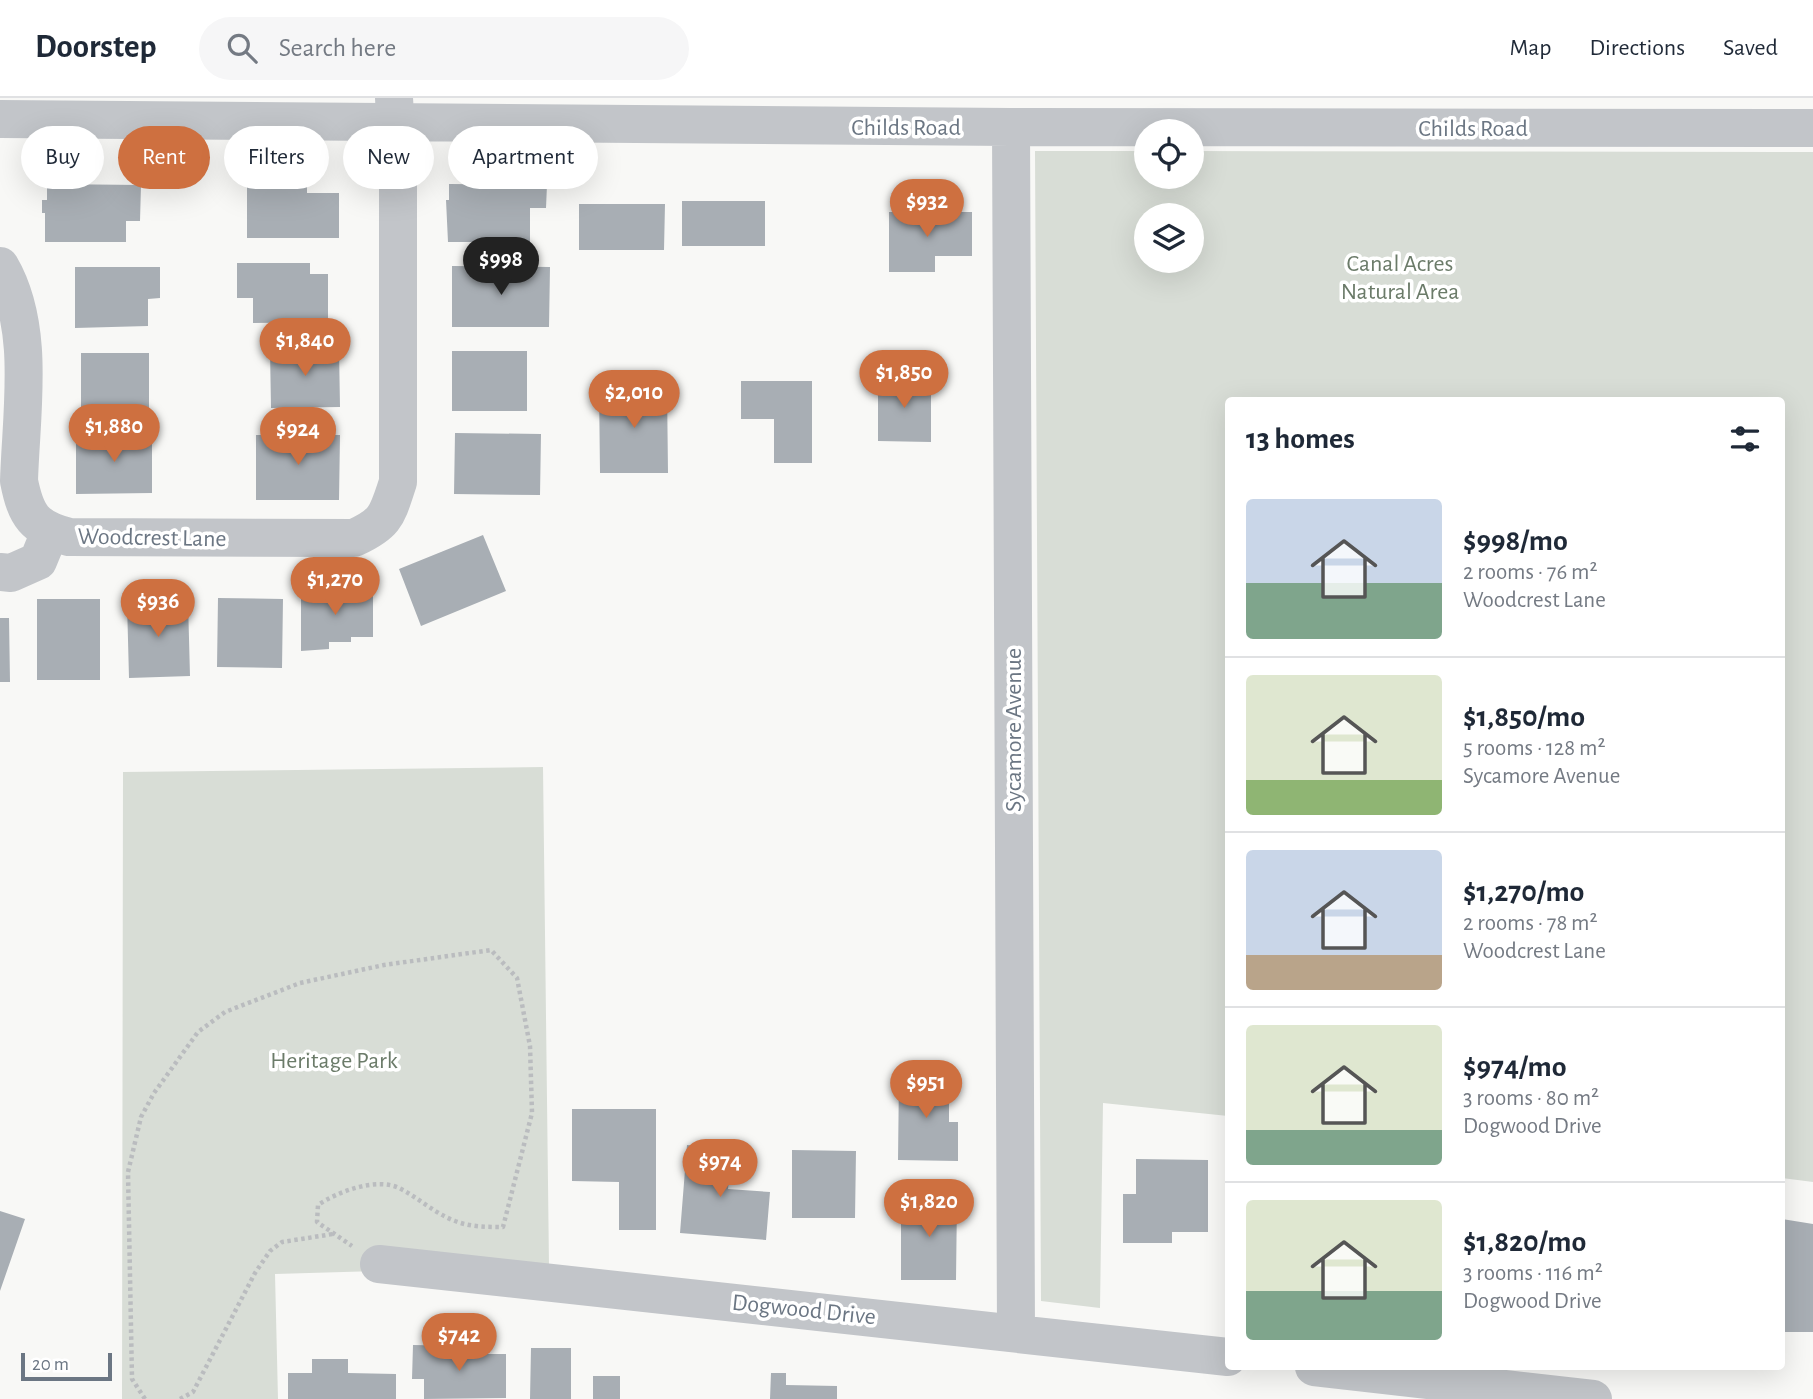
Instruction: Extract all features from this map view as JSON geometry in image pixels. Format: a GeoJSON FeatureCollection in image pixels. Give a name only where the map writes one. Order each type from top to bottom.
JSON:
{"type":"FeatureCollection","features":[{"type":"Feature","properties":{"kind":"street","name":"Childs Road"},"geometry":{"type":"LineString","coordinates":[[0,119],[394,111],[804,112],[1011,127],[1761,113],[1813,128]]}},
{"type":"Feature","properties":{"kind":"street","name":"Woodcrest Lane"},"geometry":{"type":"LineString","coordinates":[[0,266],[13,289],[23,325],[19,481],[24,504],[33,520],[50,532],[69,537],[354,538],[375,528],[386,518],[398,482],[398,166],[394,111]]}},
{"type":"Feature","properties":{"kind":"street","name":"Sycamore Avenue"},"geometry":{"type":"LineString","coordinates":[[1011,127],[1016,1332]]}},
{"type":"Feature","properties":{"kind":"street"},"geometry":{"type":"LineString","coordinates":[[0,572],[11,573],[38,561],[50,532]]}},
{"type":"Feature","properties":{"kind":"street","name":"Dogwood Drive"},"geometry":{"type":"LineString","coordinates":[[379,1264],[1225,1357]]}},
{"type":"Feature","properties":{"kind":"street"},"geometry":{"type":"LineString","coordinates":[[1340,1370],[1593,1399]]}},
{"type":"Feature","properties":{"kind":"path"},"geometry":{"type":"LineString","coordinates":[[145,1399],[132,1379],[128,1172],[141,1117],[153,1093],[198,1032],[225,1012],[300,983],[384,965],[491,950],[517,978],[530,1046],[532,1113],[503,1227],[480,1227],[457,1222],[433,1211],[396,1186],[344,1189],[318,1205],[317,1222],[334,1234],[282,1242],[270,1251],[255,1273],[193,1392],[180,1399]]}},
{"type":"Feature","properties":{"kind":"green space","name":"Canal Acres Natural Area"},"geometry":{"type":"Polygon","coordinates":[[[1035,151],[1134,151],[1134,189],[1204,189],[1204,151],[1813,152],[1813,1182],[1785,1178],[1785,397],[1225,397],[1225,1116],[1103,1103],[1100,1308],[1041,1301],[1035,151]]]}},
{"type":"Feature","properties":{"kind":"green space","name":"Heritage Park"},"geometry":{"type":"Polygon","coordinates":[[[543,767],[549,1266],[275,1274],[278,1399],[122,1399],[123,772],[543,767]]]}},
{"type":"Feature","properties":{"kind":"building"},"geometry":{"type":"Polygon","coordinates":[[[104,185],[118,185],[118,189],[141,189],[140,221],[126,221],[126,242],[45,242],[42,200],[47,200],[47,189],[104,189],[104,185]]]}},
{"type":"Feature","properties":{"kind":"building"},"geometry":{"type":"Polygon","coordinates":[[[247,189],[307,189],[307,193],[339,193],[339,238],[247,238],[247,189]]]}},
{"type":"Feature","properties":{"kind":"building"},"geometry":{"type":"Polygon","coordinates":[[[449,189],[547,189],[546,208],[530,208],[530,242],[448,242],[446,200],[449,200],[449,189]]]}},
{"type":"Feature","properties":{"kind":"building"},"geometry":{"type":"Polygon","coordinates":[[[682,201],[765,201],[765,246],[682,246],[682,201]]]}},
{"type":"Feature","properties":{"kind":"building"},"geometry":{"type":"Polygon","coordinates":[[[579,204],[665,204],[664,250],[579,250],[579,204]]]}},
{"type":"Feature","properties":{"kind":"building"},"geometry":{"type":"Polygon","coordinates":[[[889,212],[972,212],[972,256],[935,256],[935,272],[889,272],[889,212]]]}},
{"type":"Feature","properties":{"kind":"building"},"geometry":{"type":"Polygon","coordinates":[[[237,263],[310,263],[310,274],[328,274],[328,322],[253,323],[253,298],[237,298],[237,263]]]}},
{"type":"Feature","properties":{"kind":"building"},"geometry":{"type":"Polygon","coordinates":[[[452,266],[550,267],[549,327],[452,327],[452,266]]]}},
{"type":"Feature","properties":{"kind":"building"},"geometry":{"type":"Polygon","coordinates":[[[75,267],[160,267],[160,298],[148,299],[148,326],[75,328],[75,267]]]}},
{"type":"Feature","properties":{"kind":"building"},"geometry":{"type":"Polygon","coordinates":[[[339,349],[340,407],[271,408],[270,350],[339,349]]]}},
{"type":"Feature","properties":{"kind":"building"},"geometry":{"type":"Polygon","coordinates":[[[452,351],[527,351],[527,411],[452,411],[452,351]]]}},
{"type":"Feature","properties":{"kind":"building"},"geometry":{"type":"Polygon","coordinates":[[[81,353],[149,353],[149,411],[81,411],[81,353]]]}},
{"type":"Feature","properties":{"kind":"building"},"geometry":{"type":"Polygon","coordinates":[[[878,377],[931,378],[931,442],[878,441],[878,377]]]}},
{"type":"Feature","properties":{"kind":"building"},"geometry":{"type":"Polygon","coordinates":[[[741,381],[812,381],[812,463],[774,463],[774,419],[741,419],[741,381]]]}},
{"type":"Feature","properties":{"kind":"building"},"geometry":{"type":"Polygon","coordinates":[[[599,387],[667,387],[668,473],[600,473],[599,387]]]}},
{"type":"Feature","properties":{"kind":"building"},"geometry":{"type":"Polygon","coordinates":[[[455,433],[541,434],[540,495],[454,494],[455,433]]]}},
{"type":"Feature","properties":{"kind":"building"},"geometry":{"type":"Polygon","coordinates":[[[76,434],[152,434],[152,493],[76,494],[76,434]]]}},
{"type":"Feature","properties":{"kind":"building"},"geometry":{"type":"Polygon","coordinates":[[[256,435],[340,435],[339,500],[256,500],[256,435]]]}},
{"type":"Feature","properties":{"kind":"building"},"geometry":{"type":"Polygon","coordinates":[[[483,535],[506,591],[421,626],[399,569],[483,535]]]}},
{"type":"Feature","properties":{"kind":"building"},"geometry":{"type":"Polygon","coordinates":[[[353,588],[373,588],[373,637],[351,637],[351,642],[329,642],[329,649],[301,651],[301,590],[337,590],[337,594],[353,594],[353,588]]]}},
{"type":"Feature","properties":{"kind":"building"},"geometry":{"type":"Polygon","coordinates":[[[218,598],[283,599],[282,668],[217,667],[218,598]]]}},
{"type":"Feature","properties":{"kind":"building"},"geometry":{"type":"Polygon","coordinates":[[[37,599],[100,599],[100,680],[37,680],[37,599]]]}},
{"type":"Feature","properties":{"kind":"building"},"geometry":{"type":"Polygon","coordinates":[[[188,601],[190,676],[129,678],[127,602],[188,601]]]}},
{"type":"Feature","properties":{"kind":"building"},"geometry":{"type":"Polygon","coordinates":[[[0,618],[9,618],[10,682],[0,682],[0,618]]]}},
{"type":"Feature","properties":{"kind":"building"},"geometry":{"type":"Polygon","coordinates":[[[899,1076],[949,1076],[949,1122],[958,1122],[958,1161],[898,1160],[899,1076]]]}},
{"type":"Feature","properties":{"kind":"building"},"geometry":{"type":"Polygon","coordinates":[[[572,1109],[656,1109],[656,1230],[619,1230],[619,1182],[572,1181],[572,1109]]]}},
{"type":"Feature","properties":{"kind":"building"},"geometry":{"type":"Polygon","coordinates":[[[687,1145],[732,1149],[728,1189],[770,1192],[766,1240],[680,1233],[687,1145]]]}},
{"type":"Feature","properties":{"kind":"building"},"geometry":{"type":"Polygon","coordinates":[[[792,1150],[856,1151],[855,1218],[792,1218],[792,1150]]]}},
{"type":"Feature","properties":{"kind":"building"},"geometry":{"type":"Polygon","coordinates":[[[1136,1159],[1208,1160],[1208,1232],[1172,1232],[1172,1243],[1123,1243],[1123,1194],[1136,1194],[1136,1159]]]}},
{"type":"Feature","properties":{"kind":"building"},"geometry":{"type":"Polygon","coordinates":[[[901,1198],[957,1199],[956,1280],[901,1280],[901,1198]]]}},
{"type":"Feature","properties":{"kind":"building"},"geometry":{"type":"Polygon","coordinates":[[[0,1211],[25,1219],[0,1291],[0,1211]]]}},
{"type":"Feature","properties":{"kind":"building"},"geometry":{"type":"Polygon","coordinates":[[[1785,1219],[1813,1224],[1813,1332],[1785,1332],[1785,1219]]]}},
{"type":"Feature","properties":{"kind":"building"},"geometry":{"type":"Polygon","coordinates":[[[413,1345],[463,1346],[485,1354],[506,1354],[506,1398],[424,1399],[424,1379],[412,1379],[413,1345]]]}},
{"type":"Feature","properties":{"kind":"building"},"geometry":{"type":"Polygon","coordinates":[[[531,1348],[571,1348],[571,1399],[530,1399],[531,1348]]]}},
{"type":"Feature","properties":{"kind":"building"},"geometry":{"type":"Polygon","coordinates":[[[312,1359],[348,1359],[348,1373],[396,1374],[396,1399],[288,1399],[288,1373],[312,1373],[312,1359]]]}},
{"type":"Feature","properties":{"kind":"building"},"geometry":{"type":"Polygon","coordinates":[[[771,1373],[786,1373],[786,1385],[837,1386],[837,1399],[770,1399],[771,1373]]]}},
{"type":"Feature","properties":{"kind":"building"},"geometry":{"type":"Polygon","coordinates":[[[593,1376],[620,1376],[620,1399],[593,1399],[593,1376]]]}}]}
